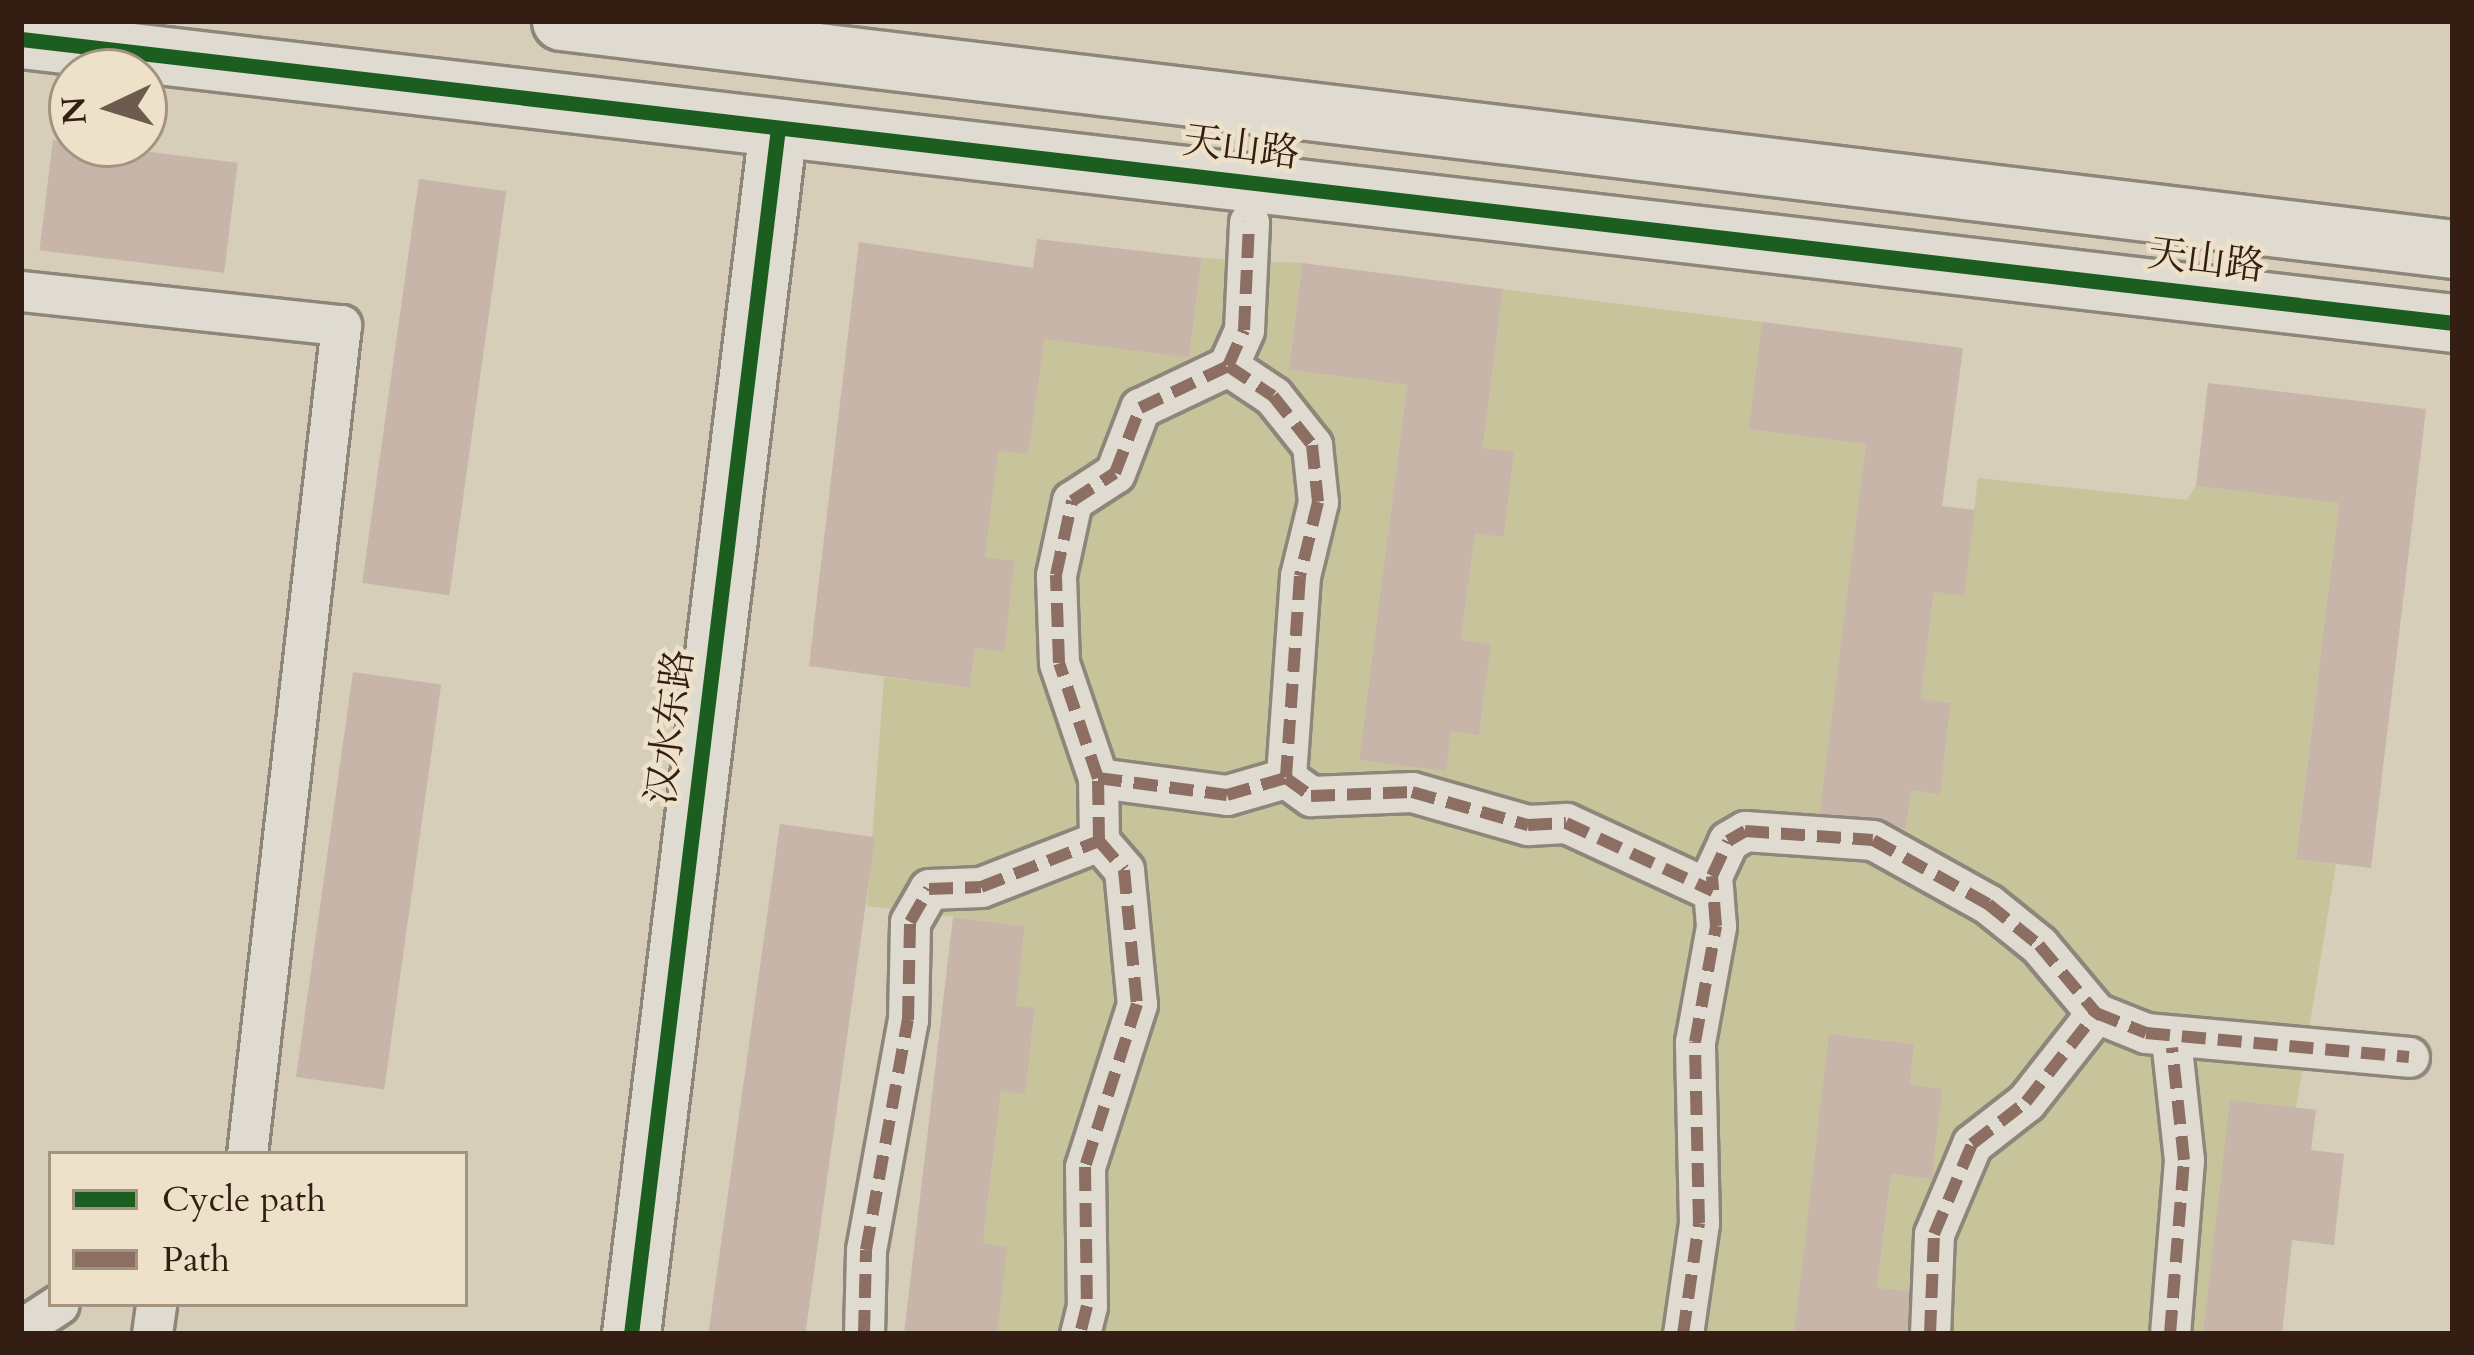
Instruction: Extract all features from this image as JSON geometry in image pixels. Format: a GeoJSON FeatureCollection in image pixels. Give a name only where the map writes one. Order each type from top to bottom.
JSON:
{"type":"FeatureCollection","features":[{"type":"Feature","properties":{"kind":"street","name":"天山路"},"geometry":{"type":"LineString","coordinates":[[561,21],[2453,249]]}},
{"type":"Feature","properties":{"kind":"street","name":"天山路"},"geometry":{"type":"LineString","coordinates":[[21,39],[2453,323]]}},
{"type":"Feature","properties":{"kind":"street","name":"汉水东路"},"geometry":{"type":"LineString","coordinates":[[631,1334],[778,128]]}},
{"type":"Feature","properties":{"kind":"street"},"geometry":{"type":"LineString","coordinates":[[1080,1334],[1087,1306],[1085,1166],[1137,1004],[1124,871],[1099,841],[1098,778],[1059,663],[1056,575],[1072,501],[1115,473],[1140,408],[1228,366],[1244,330],[1250,222]]}},
{"type":"Feature","properties":{"kind":"street"},"geometry":{"type":"LineString","coordinates":[[21,291],[340,325],[247,1151]]}},
{"type":"Feature","properties":{"kind":"street"},"geometry":{"type":"LineString","coordinates":[[1228,366],[1273,396],[1312,445],[1318,502],[1300,576],[1286,778]]}},
{"type":"Feature","properties":{"kind":"street"},"geometry":{"type":"LineString","coordinates":[[1098,778],[1227,795],[1286,778]]}},
{"type":"Feature","properties":{"kind":"street"},"geometry":{"type":"LineString","coordinates":[[1286,778],[1311,796],[1412,792],[1528,825],[1566,823],[1713,891]]}},
{"type":"Feature","properties":{"kind":"street"},"geometry":{"type":"LineString","coordinates":[[1683,1334],[1699,1223],[1695,1042],[1715,926],[1713,891],[1728,841],[1745,831],[1874,840],[1988,904],[2039,945],[2096,1013],[2146,1033],[2409,1057]]}},
{"type":"Feature","properties":{"kind":"street"},"geometry":{"type":"LineString","coordinates":[[865,1334],[866,1250],[908,1020],[910,922],[928,889],[981,887],[1099,841]]}},
{"type":"Feature","properties":{"kind":"street"},"geometry":{"type":"LineString","coordinates":[[1930,1334],[1934,1234],[1972,1144],[2026,1102],[2096,1013]]}},
{"type":"Feature","properties":{"kind":"street"},"geometry":{"type":"LineString","coordinates":[[2170,1334],[2183,1160],[2172,1048]]}},
{"type":"Feature","properties":{"kind":"street"},"geometry":{"type":"LineString","coordinates":[[21,1330],[55,1307]]}},
{"type":"Feature","properties":{"kind":"shaded area"},"geometry":{"type":"Polygon","coordinates":[[[1202,258],[1302,263],[1289,370],[1407,385],[1359,760],[1446,770],[1451,731],[1479,734],[1491,644],[1461,640],[1475,533],[1504,536],[1514,453],[1483,448],[1503,289],[1762,322],[1866,444],[1820,818],[1906,829],[1911,790],[1940,793],[1951,703],[1921,699],[1934,592],[1964,595],[1978,478],[2187,500],[2196,486],[2339,503],[2296,858],[2336,864],[2296,1108],[2203,1334],[1910,1334],[1877,1288],[1891,1174],[1932,1179],[1942,1089],[1910,1084],[1914,1044],[1830,1034],[1794,1334],[997,1334],[1006,1247],[983,1243],[1001,1091],[1025,1093],[1035,1009],[1016,1006],[1025,926],[867,906],[884,677],[970,688],[975,648],[1004,651],[1015,562],[985,557],[998,451],[1028,453],[1045,339],[1189,358],[1202,258]]]}},
{"type":"Feature","properties":{"kind":"building"},"geometry":{"type":"Polygon","coordinates":[[[168,154],[238,163],[224,273],[39,250],[50,168],[168,168],[168,154]]]}},
{"type":"Feature","properties":{"kind":"building"},"geometry":{"type":"Polygon","coordinates":[[[419,179],[506,191],[449,595],[362,583],[419,179]]]}},
{"type":"Feature","properties":{"kind":"building"},"geometry":{"type":"Polygon","coordinates":[[[1037,239],[1202,258],[1189,358],[1045,339],[1028,454],[998,451],[985,557],[1015,561],[1004,652],[975,648],[970,688],[809,666],[859,242],[1033,268],[1037,239]]]}},
{"type":"Feature","properties":{"kind":"building"},"geometry":{"type":"Polygon","coordinates":[[[1302,263],[1503,289],[1483,448],[1514,452],[1504,537],[1475,533],[1461,640],[1491,644],[1479,735],[1451,731],[1446,771],[1359,760],[1407,385],[1289,370],[1302,263]]]}},
{"type":"Feature","properties":{"kind":"building"},"geometry":{"type":"Polygon","coordinates":[[[1762,322],[1963,348],[1942,506],[1975,510],[1964,596],[1934,592],[1921,699],[1951,703],[1940,794],[1911,790],[1906,829],[1819,818],[1866,444],[1749,429],[1762,322]]]}},
{"type":"Feature","properties":{"kind":"building"},"geometry":{"type":"Polygon","coordinates":[[[2208,383],[2426,409],[2371,868],[2296,859],[2339,503],[2196,486],[2208,383]]]}},
{"type":"Feature","properties":{"kind":"building"},"geometry":{"type":"Polygon","coordinates":[[[353,672],[441,684],[384,1089],[296,1077],[353,672]]]}},
{"type":"Feature","properties":{"kind":"building"},"geometry":{"type":"Polygon","coordinates":[[[780,824],[875,837],[805,1334],[709,1332],[780,824]]]}},
{"type":"Feature","properties":{"kind":"building"},"geometry":{"type":"Polygon","coordinates":[[[953,917],[1025,926],[1016,1006],[1035,1008],[1025,1094],[1001,1091],[983,1243],[1007,1247],[997,1334],[904,1334],[953,917]]]}},
{"type":"Feature","properties":{"kind":"building"},"geometry":{"type":"Polygon","coordinates":[[[1829,1034],[1914,1044],[1910,1084],[1942,1089],[1932,1179],[1891,1174],[1877,1288],[1914,1292],[1910,1334],[1794,1334],[1829,1034]]]}},
{"type":"Feature","properties":{"kind":"building"},"geometry":{"type":"Polygon","coordinates":[[[2230,1100],[2316,1110],[2311,1150],[2344,1154],[2334,1245],[2292,1240],[2282,1334],[2203,1334],[2230,1100]]]}},
{"type":"Feature","properties":{"kind":"marked path"},"geometry":{"type":"LineString","coordinates":[[1099,841],[1098,778],[1059,663],[1056,575],[1072,501],[1115,473],[1140,408],[1228,366],[1244,330],[1249,222]]}},
{"type":"Feature","properties":{"kind":"marked path"},"geometry":{"type":"LineString","coordinates":[[1228,366],[1273,396],[1312,445],[1318,502],[1300,576],[1286,778],[1311,796],[1412,792],[1528,825],[1566,823],[1713,891]]}},
{"type":"Feature","properties":{"kind":"marked path"},"geometry":{"type":"LineString","coordinates":[[1098,778],[1227,795],[1286,778]]}},
{"type":"Feature","properties":{"kind":"marked path"},"geometry":{"type":"LineString","coordinates":[[1683,1334],[1699,1223],[1695,1042],[1716,926],[1712,876],[1728,841],[1745,831],[1873,840],[1988,904],[2039,945],[2096,1013],[2146,1033],[2409,1057]]}},
{"type":"Feature","properties":{"kind":"marked path"},"geometry":{"type":"LineString","coordinates":[[864,1334],[866,1250],[908,1020],[910,922],[929,889],[981,887],[1099,841],[1124,870],[1137,1004],[1085,1167],[1087,1306],[1080,1334]]}},
{"type":"Feature","properties":{"kind":"marked path"},"geometry":{"type":"LineString","coordinates":[[1930,1334],[1934,1234],[1972,1144],[2026,1102],[2096,1013]]}},
{"type":"Feature","properties":{"kind":"marked path"},"geometry":{"type":"LineString","coordinates":[[2170,1334],[2184,1160],[2172,1048]]}},
{"type":"Feature","properties":{"kind":"cycle path"},"geometry":{"type":"LineString","coordinates":[[21,39],[2453,323]]}},
{"type":"Feature","properties":{"kind":"cycle path"},"geometry":{"type":"LineString","coordinates":[[631,1334],[778,128]]}}]}
